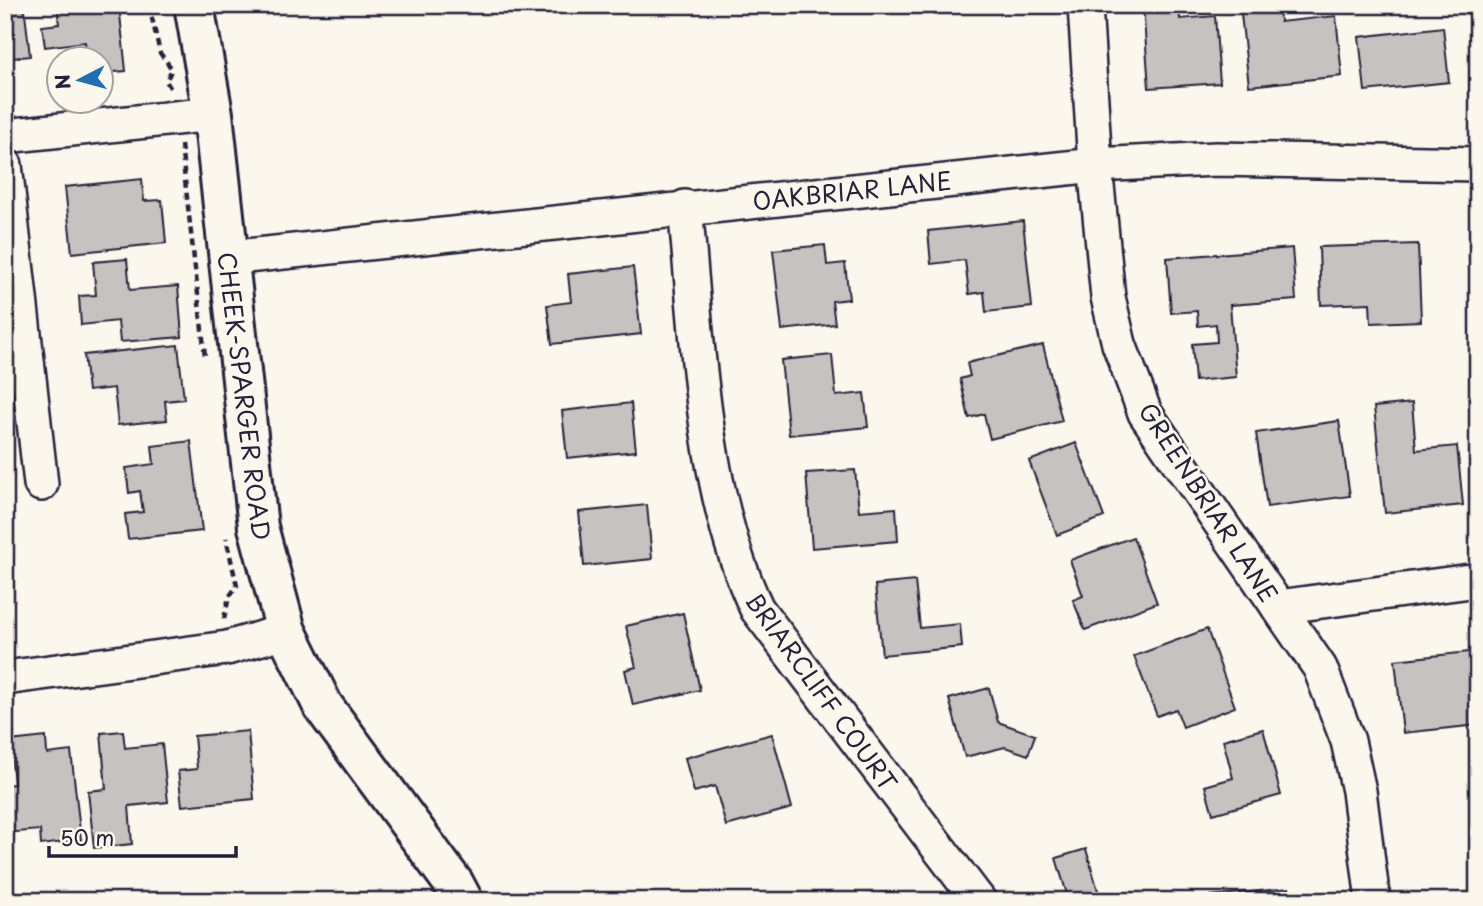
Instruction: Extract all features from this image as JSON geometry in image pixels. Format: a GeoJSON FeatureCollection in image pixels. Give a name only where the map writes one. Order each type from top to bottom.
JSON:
{"type":"FeatureCollection","features":[{"type":"Feature","properties":{"kind":"main road","name":"CHEEK-SPARGER ROAD"},"geometry":{"type":"LineString","coordinates":[[194,5],[196,116],[228,258],[258,527],[286,631],[323,706],[454,884],[463,901]]}},
{"type":"Feature","properties":{"kind":"street","name":"GREENBRIAR LANE"},"geometry":{"type":"LineString","coordinates":[[1086,5],[1095,165],[1108,297],[1118,344],[1145,413],[1320,668],[1348,741],[1359,791],[1373,901]]}},
{"type":"Feature","properties":{"kind":"street"},"geometry":{"type":"LineString","coordinates":[[5,136],[196,116]]}},
{"type":"Feature","properties":{"kind":"street","name":"OAKBRIAR LANE"},"geometry":{"type":"LineString","coordinates":[[228,258],[1095,165],[1216,159],[1478,164]]}},
{"type":"Feature","properties":{"kind":"street"},"geometry":{"type":"LineString","coordinates":[[5,165],[41,484]]}},
{"type":"Feature","properties":{"kind":"street","name":"BRIARCLIFF COURT"},"geometry":{"type":"LineString","coordinates":[[685,207],[705,410],[725,523],[745,584],[757,608],[979,901]]}},
{"type":"Feature","properties":{"kind":"street"},"geometry":{"type":"LineString","coordinates":[[1278,607],[1478,580]]}},
{"type":"Feature","properties":{"kind":"street"},"geometry":{"type":"LineString","coordinates":[[5,678],[227,648],[286,631]]}},
{"type":"Feature","properties":{"kind":"path"},"geometry":{"type":"LineString","coordinates":[[149,5],[160,53],[172,69],[166,81],[196,116],[205,359]]}},
{"type":"Feature","properties":{"kind":"path"},"geometry":{"type":"LineString","coordinates":[[225,525],[237,586],[229,597],[223,620],[227,648]]}},
{"type":"Feature","properties":{"kind":"building"},"geometry":{"type":"Polygon","coordinates":[[[5,5],[24,5],[30,56],[5,59],[5,5]]]}},
{"type":"Feature","properties":{"kind":"building"},"geometry":{"type":"Polygon","coordinates":[[[57,5],[119,5],[126,71],[116,72],[116,46],[85,46],[85,42],[45,47],[42,26],[59,24],[57,5]]]}},
{"type":"Feature","properties":{"kind":"building"},"geometry":{"type":"Polygon","coordinates":[[[1143,5],[1179,5],[1180,19],[1215,16],[1220,83],[1149,88],[1143,5]]]}},
{"type":"Feature","properties":{"kind":"building"},"geometry":{"type":"Polygon","coordinates":[[[1240,5],[1279,5],[1280,22],[1336,16],[1342,76],[1249,86],[1240,5]]]}},
{"type":"Feature","properties":{"kind":"building"},"geometry":{"type":"Polygon","coordinates":[[[1443,27],[1449,82],[1365,91],[1359,37],[1443,27]]]}},
{"type":"Feature","properties":{"kind":"building"},"geometry":{"type":"Polygon","coordinates":[[[142,179],[144,201],[162,200],[166,243],[72,253],[65,187],[142,179]]]}},
{"type":"Feature","properties":{"kind":"building"},"geometry":{"type":"Polygon","coordinates":[[[1023,221],[1032,307],[986,312],[984,292],[969,294],[965,260],[931,264],[928,231],[1023,221]]]}},
{"type":"Feature","properties":{"kind":"building"},"geometry":{"type":"Polygon","coordinates":[[[1418,244],[1421,321],[1371,323],[1370,303],[1321,305],[1319,247],[1418,244]]]}},
{"type":"Feature","properties":{"kind":"building"},"geometry":{"type":"Polygon","coordinates":[[[825,245],[827,265],[845,263],[849,299],[832,301],[835,324],[782,330],[773,250],[825,245]]]}},
{"type":"Feature","properties":{"kind":"building"},"geometry":{"type":"Polygon","coordinates":[[[1292,248],[1296,300],[1230,305],[1236,377],[1195,381],[1192,344],[1217,342],[1216,324],[1198,326],[1197,311],[1171,313],[1167,258],[1292,248]]]}},
{"type":"Feature","properties":{"kind":"building"},"geometry":{"type":"Polygon","coordinates":[[[1469,253],[1478,253],[1478,314],[1476,314],[1469,253]]]}},
{"type":"Feature","properties":{"kind":"building"},"geometry":{"type":"Polygon","coordinates":[[[127,259],[130,290],[178,286],[182,337],[120,342],[118,321],[81,325],[79,296],[96,295],[93,262],[127,259]]]}},
{"type":"Feature","properties":{"kind":"building"},"geometry":{"type":"Polygon","coordinates":[[[633,267],[641,334],[552,344],[547,305],[571,302],[568,274],[633,267]]]}},
{"type":"Feature","properties":{"kind":"building"},"geometry":{"type":"Polygon","coordinates":[[[178,345],[184,399],[165,401],[167,420],[118,425],[114,388],[88,391],[84,355],[178,345]]]}},
{"type":"Feature","properties":{"kind":"building"},"geometry":{"type":"Polygon","coordinates":[[[1043,345],[1062,421],[990,439],[984,414],[969,418],[960,379],[970,376],[967,363],[1043,345]]]}},
{"type":"Feature","properties":{"kind":"building"},"geometry":{"type":"Polygon","coordinates":[[[832,355],[836,396],[864,393],[868,427],[789,435],[781,360],[832,355]]]}},
{"type":"Feature","properties":{"kind":"building"},"geometry":{"type":"Polygon","coordinates":[[[631,403],[636,451],[567,458],[562,411],[631,403]]]}},
{"type":"Feature","properties":{"kind":"building"},"geometry":{"type":"Polygon","coordinates":[[[1412,403],[1416,450],[1457,446],[1463,505],[1385,513],[1374,407],[1412,403]]]}},
{"type":"Feature","properties":{"kind":"building"},"geometry":{"type":"Polygon","coordinates":[[[1339,421],[1350,496],[1267,507],[1256,433],[1339,421]]]}},
{"type":"Feature","properties":{"kind":"building"},"geometry":{"type":"Polygon","coordinates":[[[191,441],[202,531],[128,539],[125,514],[143,512],[140,491],[129,493],[126,468],[154,464],[152,446],[191,441]]]}},
{"type":"Feature","properties":{"kind":"building"},"geometry":{"type":"Polygon","coordinates":[[[1076,443],[1104,517],[1057,535],[1029,461],[1076,443]]]}},
{"type":"Feature","properties":{"kind":"building"},"geometry":{"type":"Polygon","coordinates":[[[855,470],[859,511],[896,508],[898,541],[812,548],[806,473],[855,470]]]}},
{"type":"Feature","properties":{"kind":"building"},"geometry":{"type":"Polygon","coordinates":[[[647,505],[652,559],[584,566],[579,512],[647,505]]]}},
{"type":"Feature","properties":{"kind":"building"},"geometry":{"type":"Polygon","coordinates":[[[1133,537],[1157,603],[1085,630],[1073,600],[1083,596],[1070,560],[1133,537]]]}},
{"type":"Feature","properties":{"kind":"building"},"geometry":{"type":"Polygon","coordinates":[[[915,581],[920,628],[960,624],[962,647],[882,655],[875,585],[915,581]]]}},
{"type":"Feature","properties":{"kind":"building"},"geometry":{"type":"Polygon","coordinates":[[[683,613],[700,690],[633,705],[625,670],[636,667],[626,626],[683,613]]]}},
{"type":"Feature","properties":{"kind":"building"},"geometry":{"type":"Polygon","coordinates":[[[1207,629],[1235,707],[1183,727],[1176,709],[1157,716],[1134,656],[1207,629]]]}},
{"type":"Feature","properties":{"kind":"building"},"geometry":{"type":"Polygon","coordinates":[[[1478,651],[1478,725],[1403,733],[1395,660],[1478,651]]]}},
{"type":"Feature","properties":{"kind":"building"},"geometry":{"type":"Polygon","coordinates":[[[989,688],[998,722],[1035,735],[1028,755],[1005,747],[965,757],[949,699],[989,688]]]}},
{"type":"Feature","properties":{"kind":"building"},"geometry":{"type":"Polygon","coordinates":[[[1263,729],[1281,795],[1213,814],[1205,786],[1233,778],[1223,740],[1263,729]]]}},
{"type":"Feature","properties":{"kind":"building"},"geometry":{"type":"Polygon","coordinates":[[[123,731],[125,748],[162,744],[168,802],[129,806],[132,844],[94,848],[88,791],[106,789],[101,733],[123,731]]]}},
{"type":"Feature","properties":{"kind":"building"},"geometry":{"type":"Polygon","coordinates":[[[248,731],[254,799],[182,806],[178,771],[197,769],[194,736],[248,731]]]}},
{"type":"Feature","properties":{"kind":"building"},"geometry":{"type":"Polygon","coordinates":[[[772,734],[792,808],[726,826],[715,786],[694,792],[685,758],[772,734]]]}},
{"type":"Feature","properties":{"kind":"building"},"geometry":{"type":"Polygon","coordinates":[[[46,737],[47,754],[71,751],[81,840],[41,845],[40,830],[5,833],[5,785],[14,784],[10,741],[46,737]]]}},
{"type":"Feature","properties":{"kind":"building"},"geometry":{"type":"Polygon","coordinates":[[[1086,849],[1101,901],[1069,901],[1056,858],[1086,849]]]}},
{"type":"Feature","properties":{"kind":"building"},"geometry":{"type":"Polygon","coordinates":[[[1289,888],[1291,901],[1210,901],[1210,896],[1289,888]]]}},
{"type":"Feature","properties":{"kind":"building"},"geometry":{"type":"Polygon","coordinates":[[[893,892],[895,901],[819,901],[893,892]]]}}]}
